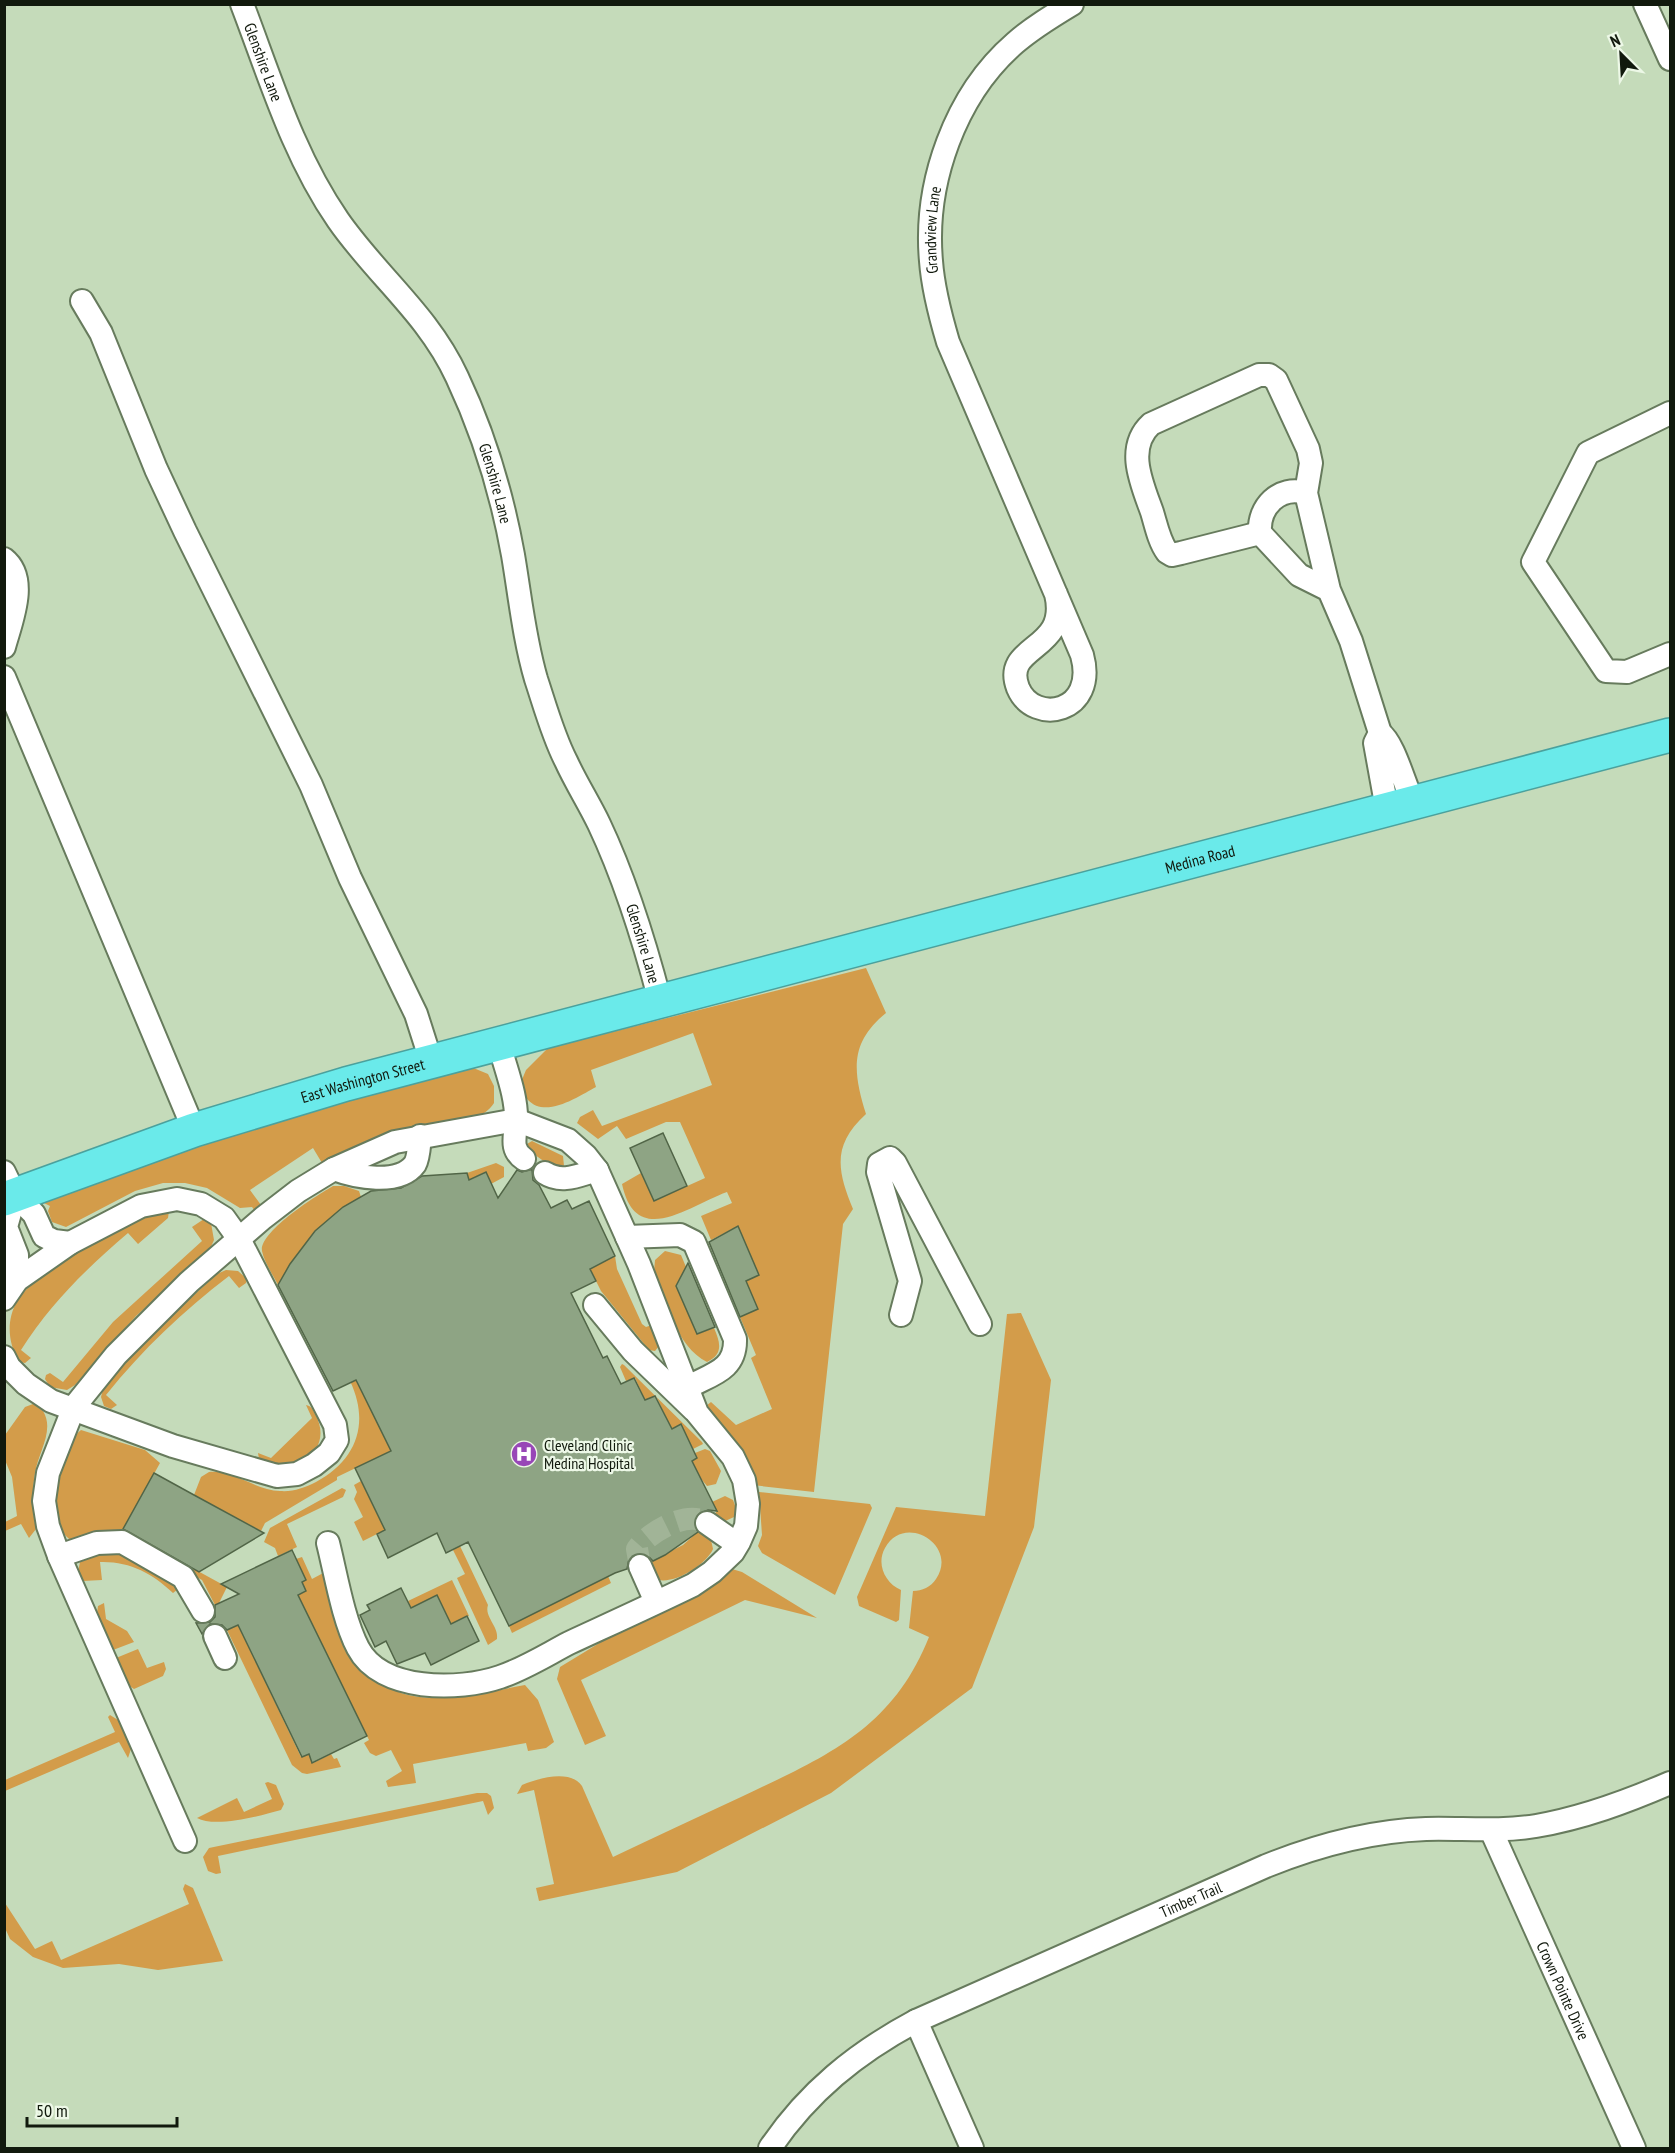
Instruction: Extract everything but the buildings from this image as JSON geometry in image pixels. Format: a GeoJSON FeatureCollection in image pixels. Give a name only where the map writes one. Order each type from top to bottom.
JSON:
{"type":"FeatureCollection","features":[{"type":"Feature","properties":{"kind":"highway","name":"Medina Road"},"geometry":{"type":"LineString","coordinates":[[729,983],[1671,735]]}},
{"type":"Feature","properties":{"kind":"highway","name":"East Washington Street"},"geometry":{"type":"LineString","coordinates":[[8,1189],[346,1083],[729,983]]}},
{"type":"Feature","properties":{"kind":"street","name":"Glenshire Lane"},"geometry":{"type":"LineString","coordinates":[[242,4],[296,147],[315,185],[338,221],[405,297],[434,337],[456,374],[472,412],[505,521],[521,615],[535,676],[564,759],[598,823],[627,889],[660,1001]]}},
{"type":"Feature","properties":{"kind":"street","name":"Grandview Lane"},"geometry":{"type":"LineString","coordinates":[[1056,594],[1059,607],[1058,621],[1051,634],[1023,656],[1016,674],[1018,687],[1025,699],[1035,706],[1048,710],[1073,702],[1082,692],[1086,681],[1082,655],[1056,594],[948,342],[933,282],[931,221],[935,187],[944,154],[958,118],[975,89],[1015,43],[1072,4]]}},
{"type":"Feature","properties":{"kind":"street"},"geometry":{"type":"LineString","coordinates":[[1645,4],[1671,59]]}},
{"type":"Feature","properties":{"kind":"street"},"geometry":{"type":"LineString","coordinates":[[81,301],[101,333],[156,470],[311,785],[350,879],[416,1014],[431,1061]]}},
{"type":"Feature","properties":{"kind":"street"},"geometry":{"type":"LineString","coordinates":[[1260,533],[1181,554],[1167,552],[1138,470],[1137,454],[1145,430],[1151,424],[1259,375],[1269,375],[1276,380],[1308,449],[1311,463],[1306,494],[1329,590],[1351,641],[1380,733],[1389,739],[1403,782],[1400,806]]}},
{"type":"Feature","properties":{"kind":"street"},"geometry":{"type":"LineString","coordinates":[[1671,413],[1588,453],[1533,562],[1606,671],[1627,672],[1671,654]]}},
{"type":"Feature","properties":{"kind":"street"},"geometry":{"type":"LineString","coordinates":[[1306,494],[1297,491],[1274,498],[1265,507],[1259,520],[1260,533],[1299,575],[1329,590]]}},
{"type":"Feature","properties":{"kind":"street"},"geometry":{"type":"LineString","coordinates":[[4,559],[16,576],[17,590],[4,647]]}},
{"type":"Feature","properties":{"kind":"street"},"geometry":{"type":"LineString","coordinates":[[4,677],[194,1130]]}},
{"type":"Feature","properties":{"kind":"street"},"geometry":{"type":"LineString","coordinates":[[499,1043],[516,1120],[513,1143],[524,1159]]}},
{"type":"Feature","properties":{"kind":"street"},"geometry":{"type":"LineString","coordinates":[[185,1841],[59,1556],[48,1526],[44,1501],[54,1454],[74,1407],[116,1355],[156,1313],[239,1239],[298,1191],[334,1169],[395,1142],[516,1120],[568,1140],[597,1170],[627,1237],[697,1413]]}},
{"type":"Feature","properties":{"kind":"street"},"geometry":{"type":"LineString","coordinates":[[334,1169],[369,1179],[397,1174],[411,1168],[417,1162],[420,1136]]}},
{"type":"Feature","properties":{"kind":"street"},"geometry":{"type":"LineString","coordinates":[[901,1315],[910,1281],[878,1172],[879,1164],[890,1158],[895,1162],[980,1324]]}},
{"type":"Feature","properties":{"kind":"street"},"geometry":{"type":"LineString","coordinates":[[545,1173],[552,1178],[566,1179],[597,1170]]}},
{"type":"Feature","properties":{"kind":"street"},"geometry":{"type":"LineString","coordinates":[[8,1189],[34,1214],[44,1236],[54,1241],[70,1243]]}},
{"type":"Feature","properties":{"kind":"street"},"geometry":{"type":"LineString","coordinates":[[8,1189],[6,1227],[17,1255],[17,1280]]}},
{"type":"Feature","properties":{"kind":"street"},"geometry":{"type":"LineString","coordinates":[[4,1299],[17,1280],[70,1243],[141,1206],[177,1199],[212,1209],[224,1218],[239,1239],[335,1425],[337,1440],[329,1454],[314,1466],[297,1474],[277,1476],[173,1446],[74,1407],[51,1401],[26,1384],[9,1367],[4,1357]]}},
{"type":"Feature","properties":{"kind":"street"},"geometry":{"type":"LineString","coordinates":[[627,1237],[680,1235],[694,1242],[735,1339],[736,1353],[729,1365],[688,1387]]}},
{"type":"Feature","properties":{"kind":"street"},"geometry":{"type":"LineString","coordinates":[[328,1543],[358,1649],[372,1665],[392,1677],[421,1685],[454,1685],[498,1678],[656,1602],[712,1572],[737,1544],[746,1526],[748,1504],[744,1480],[733,1457],[697,1413],[633,1351],[595,1305]]}},
{"type":"Feature","properties":{"kind":"street"},"geometry":{"type":"LineString","coordinates":[[707,1523],[737,1544]]}},
{"type":"Feature","properties":{"kind":"street"},"geometry":{"type":"LineString","coordinates":[[59,1556],[97,1543],[122,1542],[183,1576],[203,1611]]}},
{"type":"Feature","properties":{"kind":"street"},"geometry":{"type":"LineString","coordinates":[[640,1566],[656,1602]]}},
{"type":"Feature","properties":{"kind":"street"},"geometry":{"type":"LineString","coordinates":[[215,1636],[225,1658]]}},
{"type":"Feature","properties":{"kind":"street","name":"Timber Trail"},"geometry":{"type":"LineString","coordinates":[[770,2148],[813,2093],[844,2065],[879,2041],[916,2021],[1307,1850],[1346,1839],[1386,1832],[1533,1827],[1575,1819],[1619,1805],[1671,1783]]}},
{"type":"Feature","properties":{"kind":"street","name":"Crown Pointe Drive"},"geometry":{"type":"LineString","coordinates":[[1491,1830],[1634,2148]]}},
{"type":"Feature","properties":{"kind":"street"},"geometry":{"type":"LineString","coordinates":[[916,2021],[972,2148]]}},
{"type":"Feature","properties":{"kind":"shaded area"},"geometry":{"type":"Polygon","coordinates":[[[866,968],[886,1013],[874,1024],[860,1047],[857,1059],[858,1085],[866,1114],[847,1136],[841,1158],[843,1182],[853,1209],[843,1224],[814,1492],[752,1485],[736,1443],[706,1406],[711,1402],[736,1425],[772,1409],[751,1358],[756,1355],[740,1317],[746,1281],[759,1275],[738,1226],[711,1240],[701,1216],[732,1203],[727,1192],[666,1218],[652,1219],[639,1215],[629,1204],[622,1184],[641,1173],[654,1201],[705,1178],[680,1122],[666,1122],[626,1139],[617,1126],[598,1139],[577,1123],[580,1117],[593,1110],[602,1126],[712,1085],[693,1033],[591,1070],[596,1087],[553,1107],[535,1105],[528,1100],[521,1082],[526,1070],[548,1048],[866,968]]]}},
{"type":"Feature","properties":{"kind":"shaded area"},"geometry":{"type":"Polygon","coordinates":[[[471,1067],[488,1074],[494,1086],[494,1103],[485,1112],[474,1117],[399,1130],[368,1141],[322,1163],[313,1148],[250,1190],[261,1205],[255,1211],[252,1207],[240,1208],[207,1188],[185,1183],[163,1183],[135,1191],[66,1227],[52,1222],[48,1211],[50,1206],[44,1203],[47,1199],[209,1139],[471,1067]]]}},
{"type":"Feature","properties":{"kind":"shaded area"},"geometry":{"type":"Polygon","coordinates":[[[532,1141],[563,1156],[564,1166],[553,1168],[527,1149],[527,1144],[532,1141]]]}},
{"type":"Feature","properties":{"kind":"shaded area"},"geometry":{"type":"Polygon","coordinates":[[[496,1163],[504,1167],[504,1177],[491,1184],[485,1172],[469,1180],[467,1173],[496,1163]]]}},
{"type":"Feature","properties":{"kind":"shaded area"},"geometry":{"type":"Polygon","coordinates":[[[333,1186],[344,1186],[359,1191],[361,1197],[335,1215],[313,1235],[294,1258],[278,1285],[263,1255],[264,1243],[279,1224],[333,1186]]]}},
{"type":"Feature","properties":{"kind":"shaded area"},"geometry":{"type":"Polygon","coordinates":[[[169,1211],[168,1218],[138,1244],[128,1233],[84,1273],[44,1317],[21,1350],[31,1358],[25,1363],[19,1362],[12,1347],[10,1324],[13,1309],[25,1291],[76,1253],[133,1221],[169,1211]]]}},
{"type":"Feature","properties":{"kind":"shaded area"},"geometry":{"type":"Polygon","coordinates":[[[204,1219],[211,1223],[214,1240],[209,1251],[136,1316],[75,1385],[67,1390],[50,1387],[45,1379],[46,1375],[50,1373],[63,1382],[113,1322],[202,1241],[192,1227],[204,1219]]]}},
{"type":"Feature","properties":{"kind":"shaded area"},"geometry":{"type":"Polygon","coordinates":[[[665,1251],[681,1255],[686,1267],[676,1286],[697,1334],[714,1328],[716,1333],[719,1343],[718,1351],[707,1362],[687,1346],[668,1310],[654,1272],[655,1260],[665,1251]]]}},
{"type":"Feature","properties":{"kind":"shaded area"},"geometry":{"type":"Polygon","coordinates":[[[615,1256],[617,1269],[642,1324],[646,1327],[652,1325],[659,1346],[655,1351],[649,1350],[601,1291],[590,1269],[615,1256]]]}},
{"type":"Feature","properties":{"kind":"shaded area"},"geometry":{"type":"Polygon","coordinates":[[[226,1270],[238,1271],[247,1279],[246,1283],[239,1288],[229,1276],[196,1303],[149,1346],[106,1395],[117,1405],[111,1409],[104,1406],[101,1397],[104,1385],[139,1345],[217,1274],[226,1270]]]}},
{"type":"Feature","properties":{"kind":"shaded area"},"geometry":{"type":"Polygon","coordinates":[[[1021,1313],[1051,1380],[1034,1527],[972,1688],[831,1793],[677,1872],[539,1901],[536,1888],[554,1884],[534,1790],[517,1794],[522,1785],[554,1776],[577,1781],[582,1786],[613,1857],[828,1753],[853,1737],[896,1696],[914,1669],[929,1637],[909,1628],[913,1591],[932,1584],[941,1566],[940,1555],[935,1545],[926,1537],[916,1533],[904,1533],[894,1538],[885,1548],[881,1560],[884,1572],[890,1583],[901,1590],[899,1620],[896,1622],[859,1606],[857,1597],[896,1507],[985,1516],[1007,1314],[1021,1313]]]}},
{"type":"Feature","properties":{"kind":"shaded area"},"geometry":{"type":"Polygon","coordinates":[[[622,1364],[656,1396],[645,1400],[635,1378],[626,1381],[620,1367],[622,1364]]]}},
{"type":"Feature","properties":{"kind":"shaded area"},"geometry":{"type":"Polygon","coordinates":[[[361,1376],[358,1383],[391,1451],[337,1477],[337,1480],[265,1523],[261,1531],[194,1495],[201,1477],[209,1472],[226,1474],[271,1490],[285,1491],[307,1486],[330,1473],[341,1463],[356,1439],[359,1411],[350,1381],[361,1376]]]}},
{"type":"Feature","properties":{"kind":"shaded area"},"geometry":{"type":"Polygon","coordinates":[[[657,1397],[703,1444],[693,1449],[681,1424],[672,1429],[657,1397]]]}},
{"type":"Feature","properties":{"kind":"shaded area"},"geometry":{"type":"Polygon","coordinates":[[[33,1404],[43,1411],[47,1434],[34,1480],[33,1508],[36,1529],[29,1538],[21,1524],[5,1531],[5,1522],[17,1516],[12,1477],[5,1460],[5,1435],[25,1407],[33,1404]]]}},
{"type":"Feature","properties":{"kind":"shaded area"},"geometry":{"type":"Polygon","coordinates":[[[306,1405],[312,1409],[321,1433],[316,1449],[310,1456],[293,1464],[282,1465],[259,1459],[258,1453],[271,1458],[312,1418],[306,1405]]]}},
{"type":"Feature","properties":{"kind":"shaded area"},"geometry":{"type":"Polygon","coordinates":[[[81,1430],[145,1450],[160,1463],[123,1530],[227,1587],[219,1603],[215,1605],[202,1580],[126,1538],[71,1540],[62,1531],[57,1518],[55,1502],[60,1468],[73,1439],[81,1430]]]}},
{"type":"Feature","properties":{"kind":"shaded area"},"geometry":{"type":"Polygon","coordinates":[[[705,1449],[710,1451],[721,1471],[716,1484],[707,1486],[688,1463],[697,1458],[695,1453],[705,1449]]]}},
{"type":"Feature","properties":{"kind":"shaded area"},"geometry":{"type":"Polygon","coordinates":[[[361,1481],[385,1530],[363,1541],[354,1522],[363,1517],[354,1499],[357,1492],[354,1485],[361,1481]]]}},
{"type":"Feature","properties":{"kind":"shaded area"},"geometry":{"type":"Polygon","coordinates":[[[342,1488],[346,1490],[343,1497],[287,1524],[297,1547],[278,1556],[275,1548],[264,1542],[270,1528],[342,1488]]]}},
{"type":"Feature","properties":{"kind":"shaded area"},"geometry":{"type":"Polygon","coordinates":[[[759,1492],[870,1504],[872,1508],[835,1595],[762,1553],[758,1546],[762,1535],[759,1492]]]}},
{"type":"Feature","properties":{"kind":"shaded area"},"geometry":{"type":"Polygon","coordinates":[[[725,1496],[733,1500],[736,1508],[734,1517],[723,1522],[713,1516],[717,1511],[712,1502],[725,1496]]]}},
{"type":"Feature","properties":{"kind":"shaded area"},"geometry":{"type":"Polygon","coordinates":[[[701,1529],[711,1540],[713,1549],[704,1561],[688,1573],[671,1580],[655,1579],[647,1563],[683,1545],[701,1529]]]}},
{"type":"Feature","properties":{"kind":"shaded area"},"geometry":{"type":"Polygon","coordinates":[[[111,1546],[182,1586],[173,1593],[148,1574],[130,1566],[111,1562],[100,1562],[102,1580],[83,1581],[78,1572],[81,1557],[111,1546]]]}},
{"type":"Feature","properties":{"kind":"shaded area"},"geometry":{"type":"Polygon","coordinates":[[[460,1546],[488,1605],[488,1614],[496,1630],[497,1639],[488,1645],[457,1578],[465,1574],[453,1550],[460,1546]]]}},
{"type":"Feature","properties":{"kind":"shaded area"},"geometry":{"type":"Polygon","coordinates":[[[302,1557],[312,1579],[327,1571],[365,1650],[385,1685],[416,1697],[434,1698],[473,1695],[525,1685],[538,1700],[554,1742],[546,1748],[528,1751],[526,1743],[413,1764],[416,1783],[388,1787],[386,1781],[402,1771],[391,1750],[376,1756],[370,1753],[364,1743],[369,1740],[298,1595],[302,1582],[305,1580],[296,1559],[302,1557]]]}},
{"type":"Feature","properties":{"kind":"shaded area"},"geometry":{"type":"Polygon","coordinates":[[[732,1569],[742,1572],[817,1618],[745,1600],[581,1680],[606,1736],[585,1745],[557,1679],[560,1667],[606,1639],[707,1590],[732,1569]]]}},
{"type":"Feature","properties":{"kind":"shaded area"},"geometry":{"type":"Polygon","coordinates":[[[608,1576],[611,1583],[512,1633],[509,1626],[608,1576]]]}},
{"type":"Feature","properties":{"kind":"shaded area"},"geometry":{"type":"Polygon","coordinates":[[[452,1580],[469,1616],[451,1624],[437,1595],[411,1608],[408,1601],[452,1580]]]}},
{"type":"Feature","properties":{"kind":"shaded area"},"geometry":{"type":"Polygon","coordinates":[[[104,1603],[106,1619],[127,1631],[134,1642],[113,1650],[97,1613],[98,1606],[104,1603]]]}},
{"type":"Feature","properties":{"kind":"shaded area"},"geometry":{"type":"Polygon","coordinates":[[[238,1625],[301,1757],[309,1754],[313,1763],[331,1754],[334,1759],[337,1758],[341,1767],[307,1774],[292,1765],[227,1630],[238,1625]]]}},
{"type":"Feature","properties":{"kind":"shaded area"},"geometry":{"type":"Polygon","coordinates":[[[138,1649],[147,1668],[164,1662],[166,1669],[163,1676],[134,1689],[128,1685],[116,1658],[138,1649]]]}},
{"type":"Feature","properties":{"kind":"shaded area"},"geometry":{"type":"Polygon","coordinates":[[[110,1715],[118,1720],[131,1749],[128,1758],[119,1742],[5,1791],[5,1780],[115,1732],[108,1717],[110,1715]]]}},
{"type":"Feature","properties":{"kind":"shaded area"},"geometry":{"type":"Polygon","coordinates":[[[265,1783],[276,1785],[284,1804],[281,1810],[226,1821],[205,1821],[197,1818],[237,1798],[244,1812],[272,1799],[265,1783]]]}},
{"type":"Feature","properties":{"kind":"shaded area"},"geometry":{"type":"Polygon","coordinates":[[[477,1793],[487,1793],[491,1796],[494,1808],[488,1815],[483,1801],[218,1856],[221,1873],[216,1874],[208,1871],[203,1857],[209,1848],[477,1793]]]}},
{"type":"Feature","properties":{"kind":"shaded area"},"geometry":{"type":"Polygon","coordinates":[[[185,1884],[193,1888],[223,1961],[158,1970],[119,1964],[63,1968],[33,1957],[10,1939],[5,1928],[5,1903],[35,1949],[52,1941],[61,1960],[189,1904],[183,1889],[185,1884]]]}},
{"type":"Feature","properties":{"kind":"tunnel"},"geometry":{"type":"LineString","coordinates":[[640,1566],[637,1549],[659,1530],[669,1524],[690,1519],[699,1519],[707,1523]]}},
{"type":"Feature","properties":{"kind":"place","name":"Cleveland Clinic Medina Hospital"},"geometry":{"type":"Point","coordinates":[524,1454]}}]}
